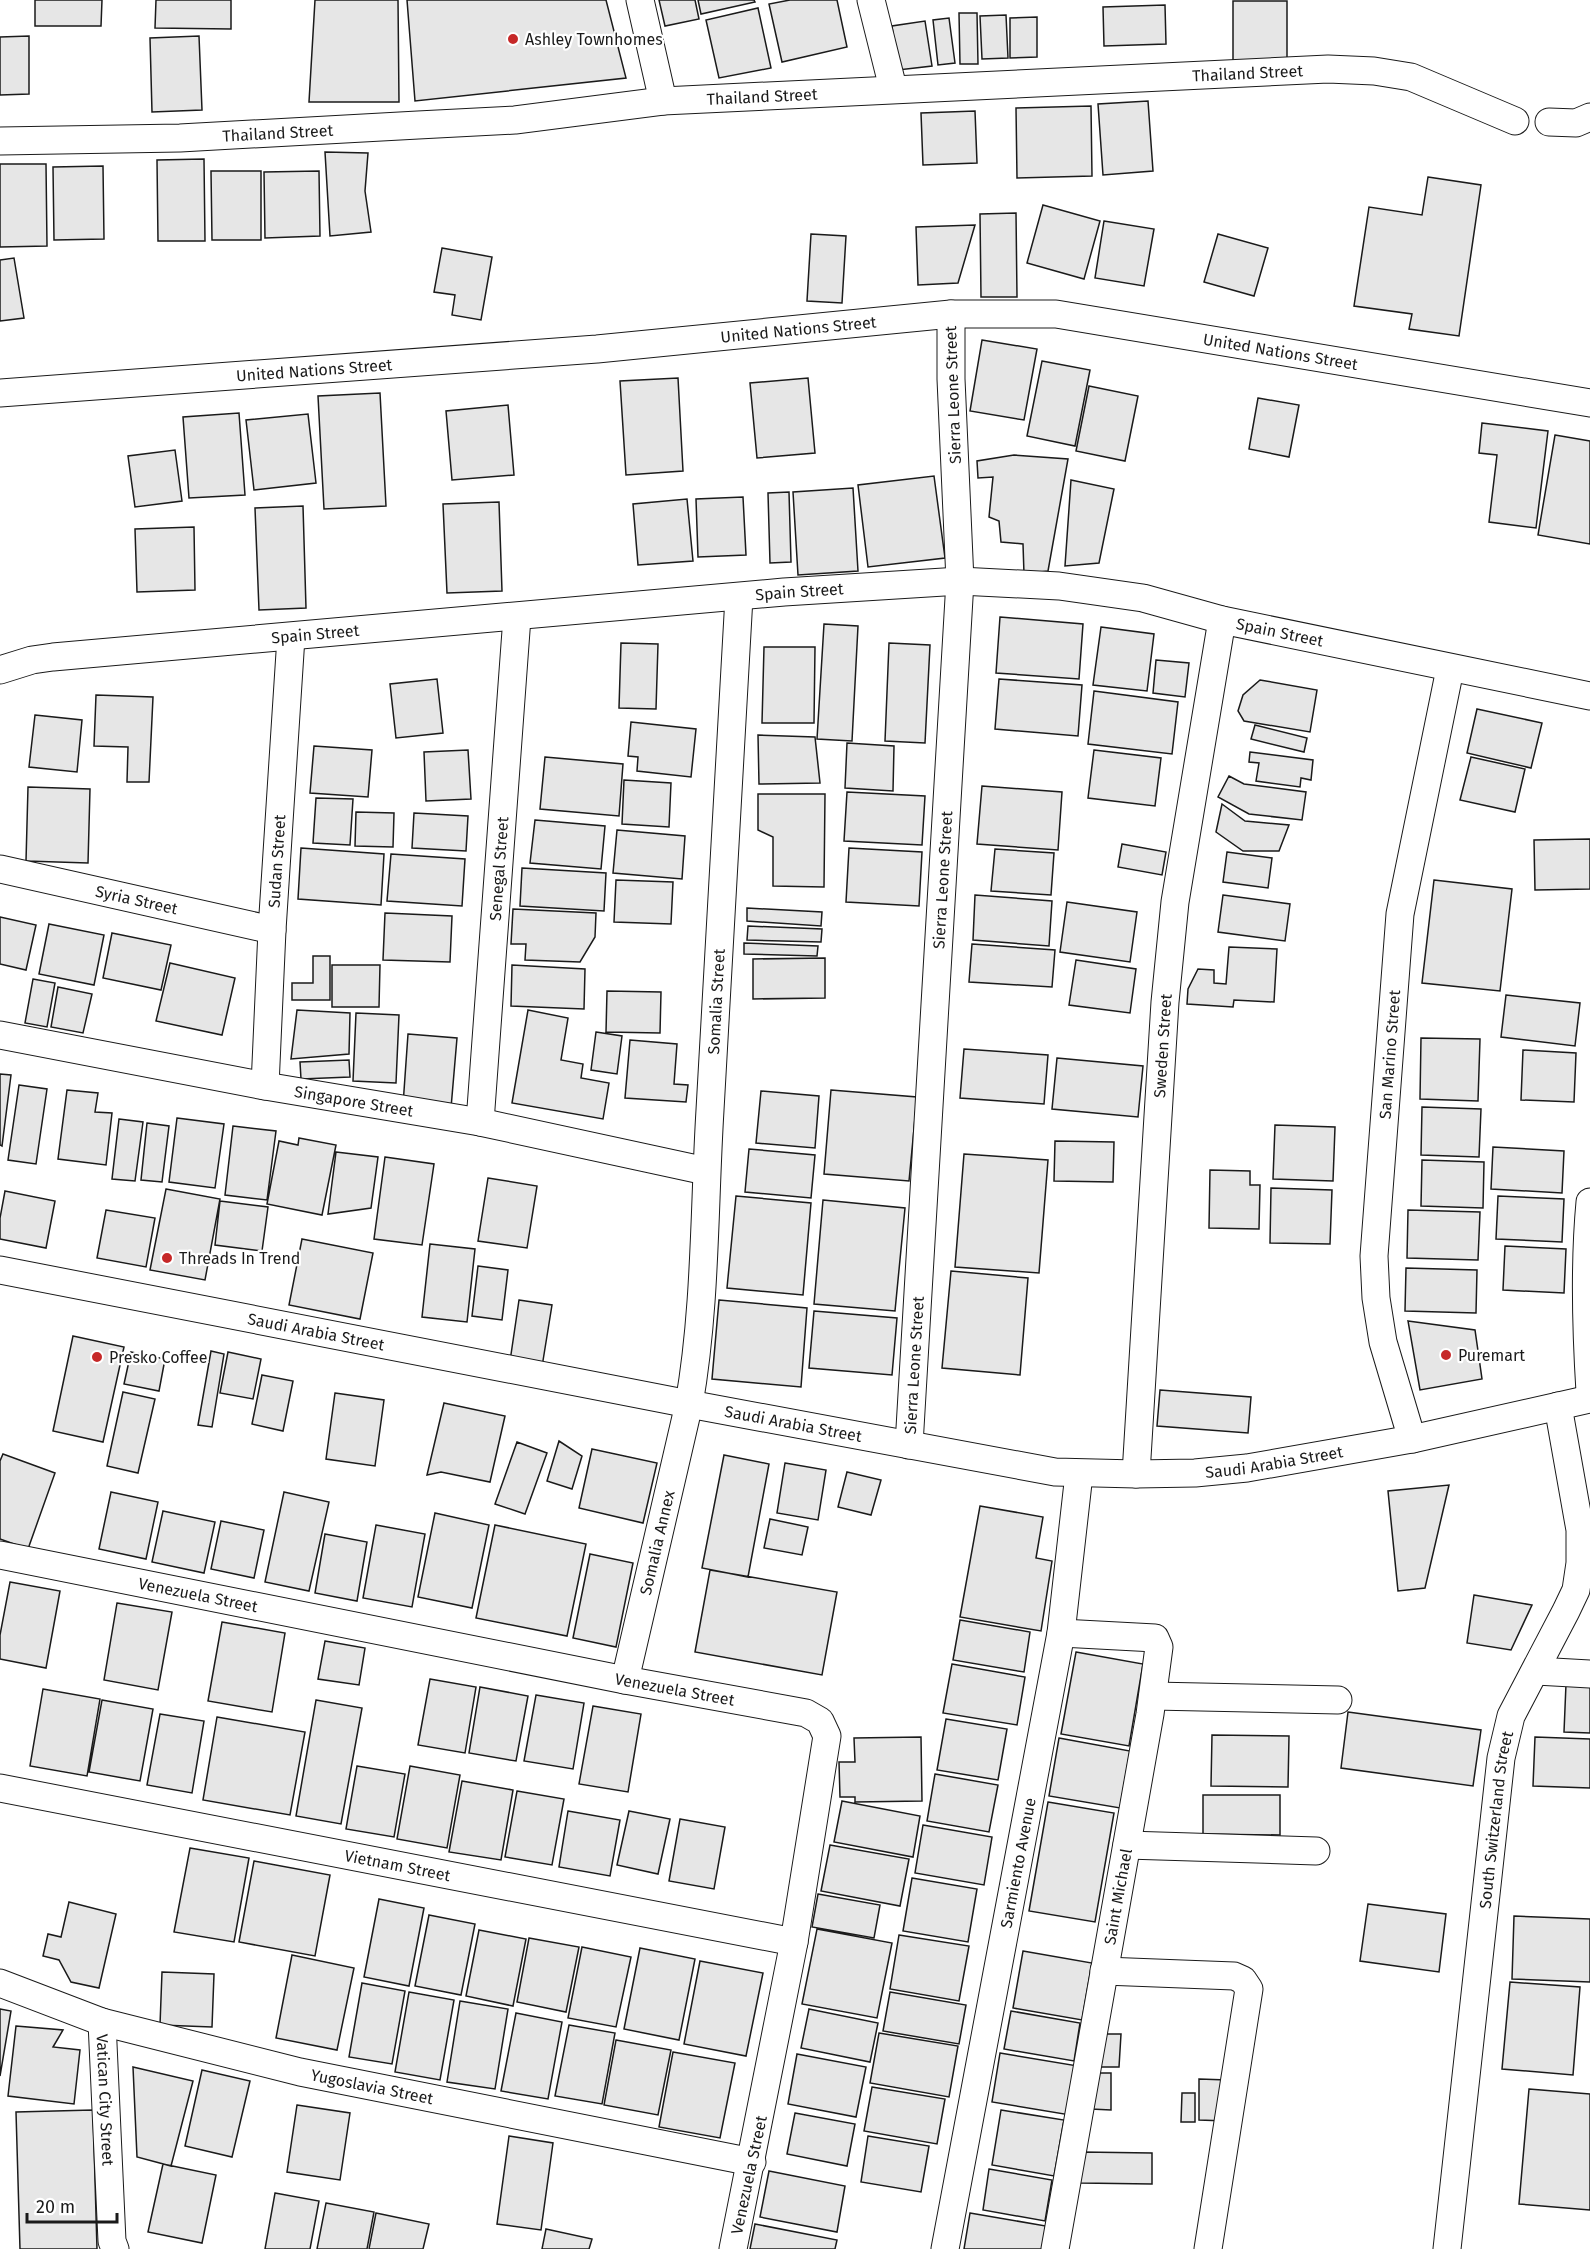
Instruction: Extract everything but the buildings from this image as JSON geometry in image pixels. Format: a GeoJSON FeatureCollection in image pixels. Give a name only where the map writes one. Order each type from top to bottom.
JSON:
{"type":"FeatureCollection","features":[{"type":"Feature","properties":{"kind":"street"},"geometry":{"type":"LineString","coordinates":[[640,0],[663,101]]}},
{"type":"Feature","properties":{"kind":"street"},"geometry":{"type":"LineString","coordinates":[[871,0],[892,88]]}},
{"type":"Feature","properties":{"kind":"street","name":"Thailand Street"},"geometry":{"type":"LineString","coordinates":[[0,141],[180,138],[504,121],[663,101],[892,88],[1328,69],[1374,71],[1411,77],[1515,121]]}},
{"type":"Feature","properties":{"kind":"street"},"geometry":{"type":"LineString","coordinates":[[1549,122],[1576,123],[1590,117]]}},
{"type":"Feature","properties":{"kind":"street","name":"United Nations Street"},"geometry":{"type":"LineString","coordinates":[[0,393],[597,349],[951,314],[1056,314],[1590,403]]}},
{"type":"Feature","properties":{"kind":"street","name":"Sierra Leone Street"},"geometry":{"type":"LineString","coordinates":[[909,1445],[960,581],[951,380],[951,314]]}},
{"type":"Feature","properties":{"kind":"street","name":"Spain Street"},"geometry":{"type":"LineString","coordinates":[[0,670],[32,660],[53,657],[784,592],[960,581],[1102,591],[1143,598],[1222,620],[1450,669],[1590,696]]}},
{"type":"Feature","properties":{"kind":"street","name":"Somalia Street"},"geometry":{"type":"LineString","coordinates":[[689,1404],[701,1312],[706,1171],[739,597]]}},
{"type":"Feature","properties":{"kind":"street","name":"Senegal Street"},"geometry":{"type":"LineString","coordinates":[[480,1122],[517,617]]}},
{"type":"Feature","properties":{"kind":"street","name":"Sweden Street"},"geometry":{"type":"LineString","coordinates":[[1136,1474],[1165,1002],[1175,902],[1222,620]]}},
{"type":"Feature","properties":{"kind":"street","name":"Sudan Street"},"geometry":{"type":"LineString","coordinates":[[264,1086],[291,637]]}},
{"type":"Feature","properties":{"kind":"street","name":"San Marino Street"},"geometry":{"type":"LineString","coordinates":[[1412,1439],[1383,1342],[1376,1298],[1374,1256],[1400,914],[1450,669]]}},
{"type":"Feature","properties":{"kind":"street","name":"Syria Street"},"geometry":{"type":"LineString","coordinates":[[0,869],[272,930]]}},
{"type":"Feature","properties":{"kind":"street","name":"Singapore Street"},"geometry":{"type":"LineString","coordinates":[[0,1035],[264,1086],[480,1122],[706,1171]]}},
{"type":"Feature","properties":{"kind":"street"},"geometry":{"type":"LineString","coordinates":[[1590,1202],[1585,1274],[1590,1392]]}},
{"type":"Feature","properties":{"kind":"street","name":"Saudi Arabia Street"},"geometry":{"type":"LineString","coordinates":[[0,1270],[689,1404],[1030,1468],[1079,1474],[1195,1473],[1246,1468],[1412,1439],[1590,1399]]}},
{"type":"Feature","properties":{"kind":"street","name":"Somalia Annex"},"geometry":{"type":"LineString","coordinates":[[625,1680],[689,1404]]}},
{"type":"Feature","properties":{"kind":"street","name":"South Switzerland Street"},"geometry":{"type":"LineString","coordinates":[[1447,2249],[1501,1758],[1511,1716],[1536,1671],[1575,1590],[1580,1563],[1580,1530],[1558,1406]]}},
{"type":"Feature","properties":{"kind":"street","name":"Sarmiento Avenue"},"geometry":{"type":"LineString","coordinates":[[945,2249],[1061,1633],[1079,1474]]}},
{"type":"Feature","properties":{"kind":"street","name":"Venezuela Street"},"geometry":{"type":"LineString","coordinates":[[0,1554],[625,1680],[806,1713],[820,1720],[826,1736],[794,1942],[733,2249]]}},
{"type":"Feature","properties":{"kind":"street","name":"Saint Michael"},"geometry":{"type":"LineString","coordinates":[[1055,2249],[1153,1696],[1159,1647],[1155,1638],[1061,1633]]}},
{"type":"Feature","properties":{"kind":"street"},"geometry":{"type":"LineString","coordinates":[[1536,1671],[1590,1674]]}},
{"type":"Feature","properties":{"kind":"street"},"geometry":{"type":"LineString","coordinates":[[1153,1696],[1338,1700]]}},
{"type":"Feature","properties":{"kind":"street","name":"Vietnam Street"},"geometry":{"type":"LineString","coordinates":[[0,1788],[794,1942]]}},
{"type":"Feature","properties":{"kind":"street"},"geometry":{"type":"LineString","coordinates":[[1127,1845],[1316,1851]]}},
{"type":"Feature","properties":{"kind":"street"},"geometry":{"type":"LineString","coordinates":[[1104,1971],[1234,1976],[1243,1980],[1250,1989],[1208,2249]]}},
{"type":"Feature","properties":{"kind":"street","name":"Yugoslavia Street"},"geometry":{"type":"LineString","coordinates":[[0,1983],[102,2022],[300,2072],[752,2162]]}},
{"type":"Feature","properties":{"kind":"street","name":"Vatican City Street"},"geometry":{"type":"LineString","coordinates":[[102,2022],[112,2241],[116,2249]]}},
{"type":"Feature","properties":{"kind":"place","name":"Ashley Townhomes"},"geometry":{"type":"Point","coordinates":[513,39]}},
{"type":"Feature","properties":{"kind":"place","name":"Threads In Trend"},"geometry":{"type":"Point","coordinates":[167,1258]}},
{"type":"Feature","properties":{"kind":"place","name":"Puremart"},"geometry":{"type":"Point","coordinates":[1446,1355]}},
{"type":"Feature","properties":{"kind":"place","name":"Presko Coffee"},"geometry":{"type":"Point","coordinates":[97,1357]}}]}
